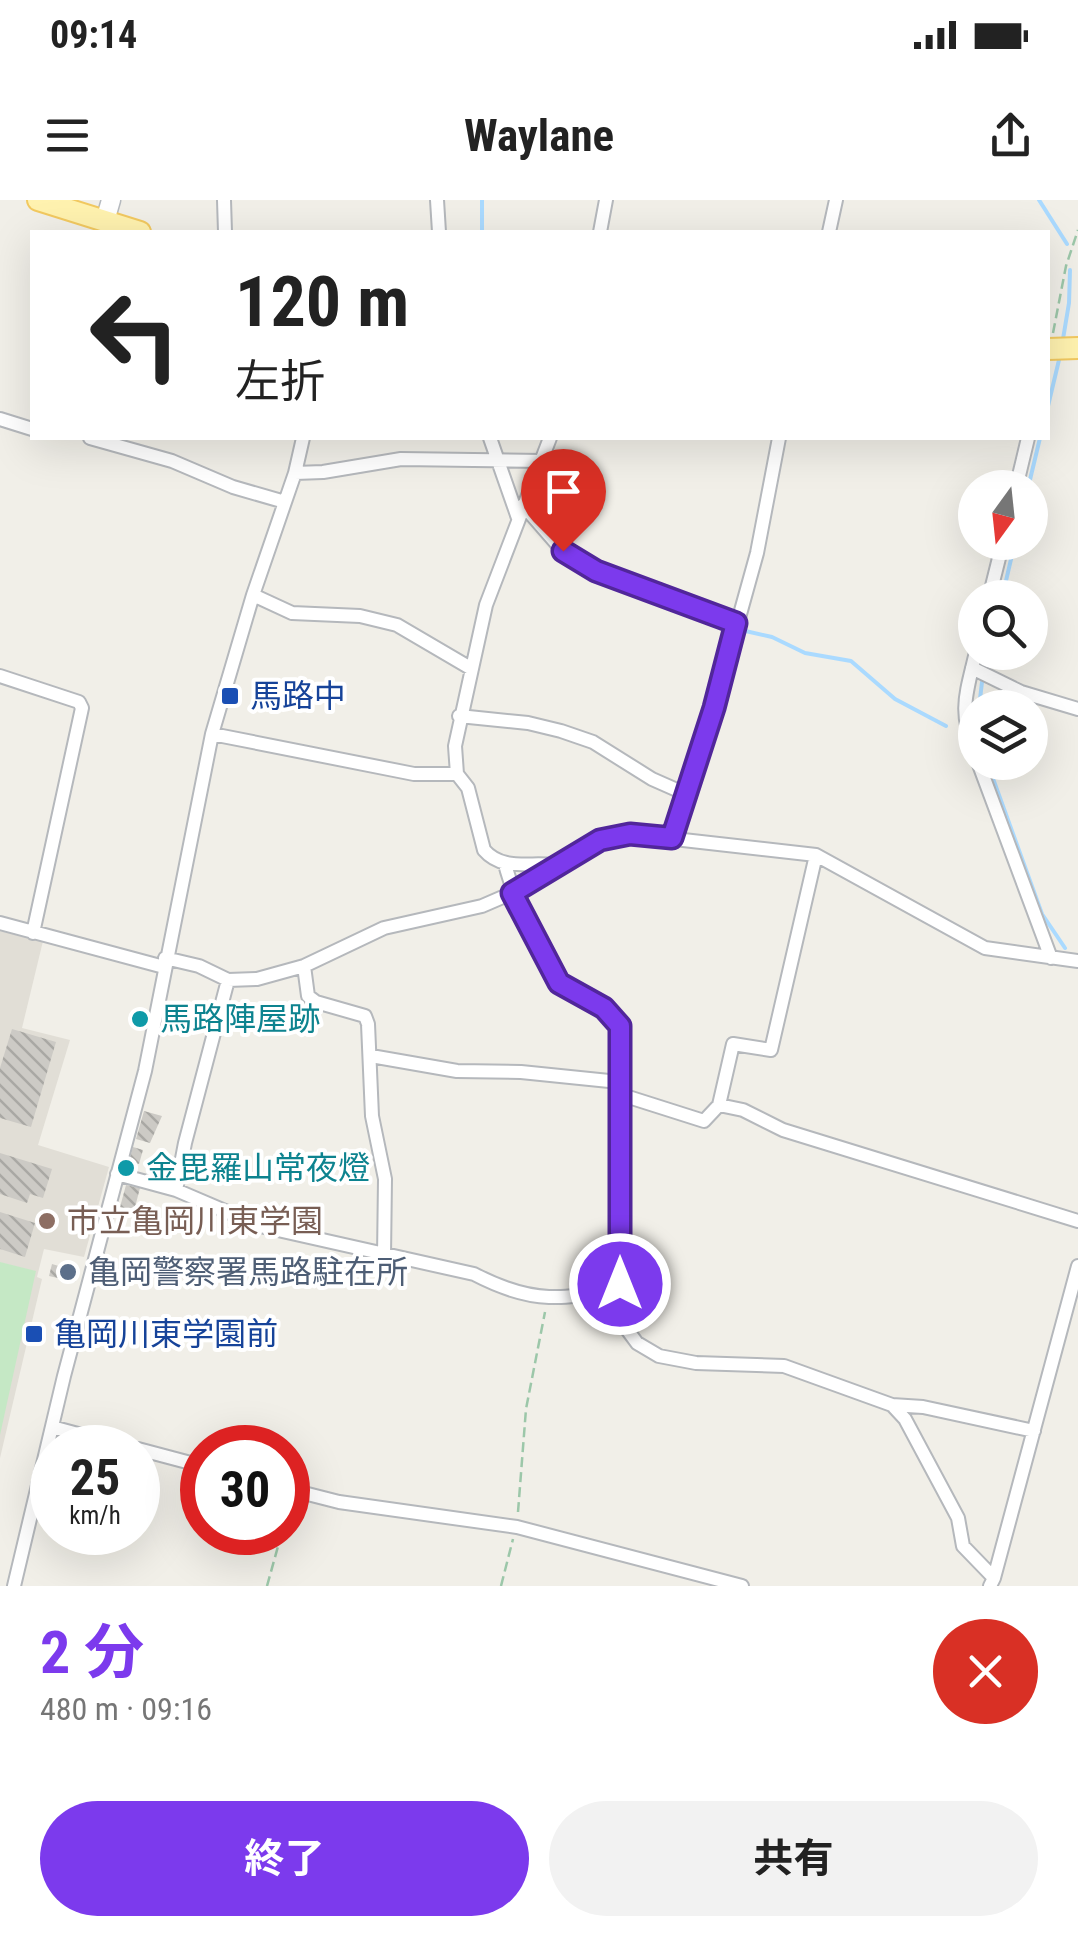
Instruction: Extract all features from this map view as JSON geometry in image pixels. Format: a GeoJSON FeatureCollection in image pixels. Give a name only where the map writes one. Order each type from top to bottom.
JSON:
{"type":"FeatureCollection","features":[{"type":"Feature","properties":{"kind":"main road"},"geometry":{"type":"LineString","coordinates":[[38,200],[128,230]]}},
{"type":"Feature","properties":{"kind":"main road"},"geometry":{"type":"LineString","coordinates":[[1050,352],[1078,348]]}},
{"type":"Feature","properties":{"kind":"street"},"geometry":{"type":"LineString","coordinates":[[105,221],[111,200]]}},
{"type":"Feature","properties":{"kind":"street"},"geometry":{"type":"LineString","coordinates":[[224,200],[225,230]]}},
{"type":"Feature","properties":{"kind":"street"},"geometry":{"type":"LineString","coordinates":[[437,200],[439,230]]}},
{"type":"Feature","properties":{"kind":"street"},"geometry":{"type":"LineString","coordinates":[[600,230],[606,200]]}},
{"type":"Feature","properties":{"kind":"street"},"geometry":{"type":"LineString","coordinates":[[829,230],[836,200]]}},
{"type":"Feature","properties":{"kind":"street"},"geometry":{"type":"LineString","coordinates":[[0,419],[30,428]]}},
{"type":"Feature","properties":{"kind":"street"},"geometry":{"type":"LineString","coordinates":[[97,440],[172,461],[233,487],[285,502]]}},
{"type":"Feature","properties":{"kind":"street"},"geometry":{"type":"LineString","coordinates":[[53,1425],[145,1071],[212,734],[303,440]]}},
{"type":"Feature","properties":{"kind":"street"},"geometry":{"type":"LineString","coordinates":[[491,440],[521,512],[563,551],[596,571],[736,623]]}},
{"type":"Feature","properties":{"kind":"street"},"geometry":{"type":"LineString","coordinates":[[549,440],[486,605],[454,746],[457,774],[468,788],[484,850],[505,864],[554,865]]}},
{"type":"Feature","properties":{"kind":"street"},"geometry":{"type":"LineString","coordinates":[[672,838],[714,708],[757,553],[779,440]]}},
{"type":"Feature","properties":{"kind":"street"},"geometry":{"type":"LineString","coordinates":[[1020,470],[1028,440]]}},
{"type":"Feature","properties":{"kind":"street"},"geometry":{"type":"LineString","coordinates":[[295,473],[401,459],[542,461]]}},
{"type":"Feature","properties":{"kind":"street"},"geometry":{"type":"LineString","coordinates":[[253,595],[292,613],[360,616],[397,625],[472,669]]}},
{"type":"Feature","properties":{"kind":"street"},"geometry":{"type":"LineString","coordinates":[[976,670],[1022,692],[1078,709]]}},
{"type":"Feature","properties":{"kind":"street"},"geometry":{"type":"LineString","coordinates":[[0,676],[79,702],[82,708],[34,933]]}},
{"type":"Feature","properties":{"kind":"street"},"geometry":{"type":"LineString","coordinates":[[459,716],[528,723],[577,736],[652,780],[686,794]]}},
{"type":"Feature","properties":{"kind":"street"},"geometry":{"type":"LineString","coordinates":[[212,734],[414,774],[457,774]]}},
{"type":"Feature","properties":{"kind":"street"},"geometry":{"type":"LineString","coordinates":[[985,780],[1051,958]]}},
{"type":"Feature","properties":{"kind":"street"},"geometry":{"type":"LineString","coordinates":[[0,923],[165,962],[199,966],[228,980],[257,979],[304,966],[384,928],[482,906],[512,893],[600,840],[630,834],[816,855],[985,948],[1078,961]]}},
{"type":"Feature","properties":{"kind":"street"},"geometry":{"type":"LineString","coordinates":[[371,1056],[457,1070],[522,1072],[619,1088],[704,1120],[719,1106],[733,1044],[771,1050],[816,855]]}},
{"type":"Feature","properties":{"kind":"street"},"geometry":{"type":"LineString","coordinates":[[505,864],[512,893],[559,983],[604,1008],[620,1026],[620,1284],[612,1300],[620,1320],[637,1343],[659,1356],[696,1363],[784,1366],[892,1405],[1034,1431]]}},
{"type":"Feature","properties":{"kind":"street"},"geometry":{"type":"LineString","coordinates":[[304,966],[308,996],[316,1002],[365,1016],[371,1056],[372,1116],[385,1179],[384,1256]]}},
{"type":"Feature","properties":{"kind":"street"},"geometry":{"type":"LineString","coordinates":[[176,1190],[228,980]]}},
{"type":"Feature","properties":{"kind":"street"},"geometry":{"type":"LineString","coordinates":[[719,1106],[743,1110],[783,1130],[1078,1221]]}},
{"type":"Feature","properties":{"kind":"street"},"geometry":{"type":"LineString","coordinates":[[117,1174],[176,1190],[260,1226],[474,1274],[502,1288],[548,1297],[595,1294],[612,1300]]}},
{"type":"Feature","properties":{"kind":"street"},"geometry":{"type":"LineString","coordinates":[[992,1582],[1078,1266]]}},
{"type":"Feature","properties":{"kind":"street"},"geometry":{"type":"LineString","coordinates":[[892,1405],[906,1419],[958,1518],[963,1546],[992,1582]]}},
{"type":"Feature","properties":{"kind":"street"},"geometry":{"type":"LineString","coordinates":[[310,1494],[339,1502],[516,1527],[742,1586]]}},
{"type":"Feature","properties":{"kind":"street"},"geometry":{"type":"LineString","coordinates":[[14,1586],[30,1519]]}},
{"type":"Feature","properties":{"kind":"path"},"geometry":{"type":"LineString","coordinates":[[1050,342],[1078,230]]}},
{"type":"Feature","properties":{"kind":"path"},"geometry":{"type":"LineString","coordinates":[[501,1586],[516,1527],[526,1409],[548,1297]]}},
{"type":"Feature","properties":{"kind":"path"},"geometry":{"type":"LineString","coordinates":[[267,1586],[276,1555]]}},
{"type":"Feature","properties":{"kind":"shaded area","name":"市立亀岡川東学園"},"geometry":{"type":"Polygon","coordinates":[[[0,931],[43,941],[22,1028],[70,1040],[38,1145],[109,1167],[84,1257],[44,1249],[37,1277],[42,1279],[0,1458],[0,931]]]}},
{"type":"Feature","properties":{"kind":"green space"},"geometry":{"type":"Polygon","coordinates":[[[0,1262],[36,1271],[0,1435],[0,1262]]]}},
{"type":"Feature","properties":{"kind":"building"},"geometry":{"type":"Polygon","coordinates":[[[12,1029],[56,1042],[31,1127],[0,1118],[0,1068],[12,1029]]]}},
{"type":"Feature","properties":{"kind":"building"},"geometry":{"type":"Polygon","coordinates":[[[144,1111],[162,1116],[150,1143],[136,1139],[144,1111]]]}},
{"type":"Feature","properties":{"kind":"building"},"geometry":{"type":"Polygon","coordinates":[[[133,1147],[143,1150],[139,1164],[129,1161],[133,1147]]]}},
{"type":"Feature","properties":{"kind":"building"},"geometry":{"type":"Polygon","coordinates":[[[0,1153],[52,1169],[43,1198],[30,1194],[27,1203],[0,1194],[0,1153]]]}},
{"type":"Feature","properties":{"kind":"building"},"geometry":{"type":"Polygon","coordinates":[[[126,1185],[140,1188],[134,1211],[120,1207],[126,1185]]]}},
{"type":"Feature","properties":{"kind":"building"},"geometry":{"type":"Polygon","coordinates":[[[0,1212],[35,1223],[25,1257],[0,1249],[0,1212]]]}},
{"type":"Feature","properties":{"kind":"building"},"geometry":{"type":"Polygon","coordinates":[[[63,1263],[79,1267],[75,1282],[49,1276],[52,1264],[62,1267],[63,1263]]]}},
{"type":"Feature","properties":{"kind":"waterway"},"geometry":{"type":"LineString","coordinates":[[482,200],[482,230]]}},
{"type":"Feature","properties":{"kind":"waterway"},"geometry":{"type":"LineString","coordinates":[[1039,200],[1067,244]]}},
{"type":"Feature","properties":{"kind":"waterway"},"geometry":{"type":"LineString","coordinates":[[1063,339],[1070,270]]}},
{"type":"Feature","properties":{"kind":"waterway"},"geometry":{"type":"LineString","coordinates":[[1050,398],[1059,360]]}},
{"type":"Feature","properties":{"kind":"waterway"},"geometry":{"type":"LineString","coordinates":[[1032,470],[1040,440]]}},
{"type":"Feature","properties":{"kind":"waterway"},"geometry":{"type":"LineString","coordinates":[[1006,580],[1011,560]]}},
{"type":"Feature","properties":{"kind":"waterway"},"geometry":{"type":"LineString","coordinates":[[695,614],[728,627]]}},
{"type":"Feature","properties":{"kind":"waterway"},"geometry":{"type":"LineString","coordinates":[[741,630],[772,637],[805,653],[851,661],[895,699],[946,726]]}},
{"type":"Feature","properties":{"kind":"waterway"},"geometry":{"type":"LineString","coordinates":[[981,690],[982,682]]}},
{"type":"Feature","properties":{"kind":"waterway"},"geometry":{"type":"LineString","coordinates":[[994,780],[1042,914],[1065,948]]}},
{"type":"Feature","properties":{"kind":"place","name":"馬路中"},"geometry":{"type":"Point","coordinates":[230,696]}},
{"type":"Feature","properties":{"kind":"place","name":"馬路陣屋跡"},"geometry":{"type":"Point","coordinates":[140,1019]}},
{"type":"Feature","properties":{"kind":"place","name":"金毘羅山常夜燈"},"geometry":{"type":"Point","coordinates":[126,1168]}},
{"type":"Feature","properties":{"kind":"place","name":"市立亀岡川東学園"},"geometry":{"type":"Point","coordinates":[47,1221]}},
{"type":"Feature","properties":{"kind":"place","name":"亀岡警察署馬路駐在所"},"geometry":{"type":"Point","coordinates":[68,1272]}},
{"type":"Feature","properties":{"kind":"place","name":"亀岡川東学園前"},"geometry":{"type":"Point","coordinates":[34,1334]}},
{"type":"Feature","properties":{"kind":"route"},"geometry":{"type":"LineString","coordinates":[[563,551],[596,571],[736,623],[714,708],[672,838],[630,834],[600,840],[512,893],[559,983],[604,1008],[620,1026],[620,1284]]}}]}
